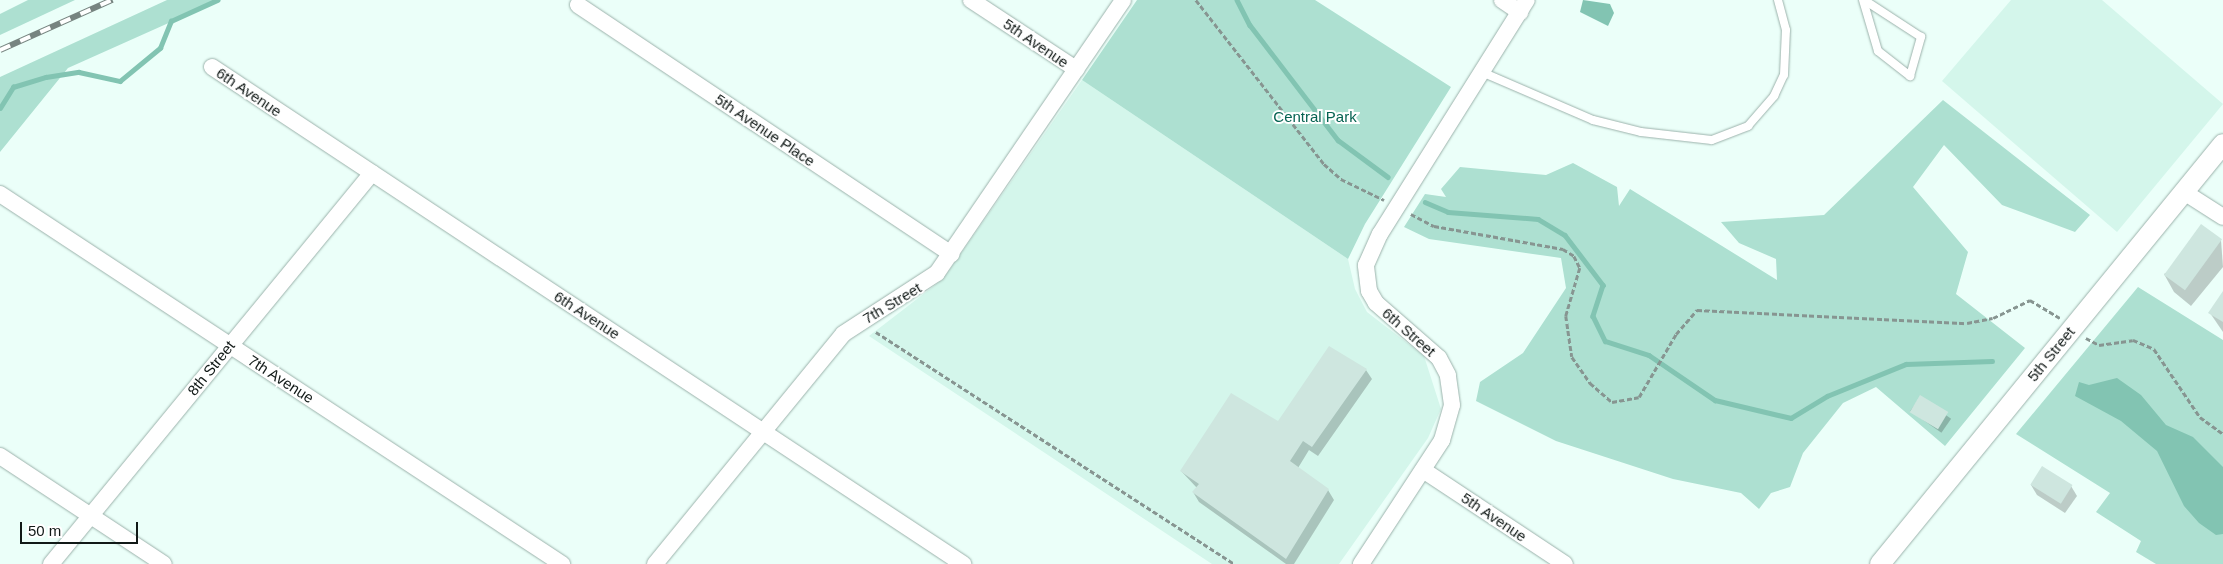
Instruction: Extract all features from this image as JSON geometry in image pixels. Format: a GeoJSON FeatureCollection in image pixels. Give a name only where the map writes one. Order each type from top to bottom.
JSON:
{"type":"FeatureCollection","features":[{"type":"Feature","properties":{"kind":"street","name":"5th Avenue"},"geometry":{"type":"LineString","coordinates":[[971,0],[1076,70]]}},
{"type":"Feature","properties":{"kind":"street","name":"7th Street"},"geometry":{"type":"LineString","coordinates":[[655,564],[843,334],[860,322],[918,289],[952,254],[1123,0]]}},
{"type":"Feature","properties":{"kind":"street"},"geometry":{"type":"LineString","coordinates":[[1502,0],[1523,6]]}},
{"type":"Feature","properties":{"kind":"street","name":"5th Avenue Place"},"geometry":{"type":"LineString","coordinates":[[578,5],[952,254]]}},
{"type":"Feature","properties":{"kind":"street","name":"6th Street"},"geometry":{"type":"LineString","coordinates":[[1361,564],[1424,470],[1449,424],[1452,406],[1448,375],[1429,346],[1376,303],[1366,277],[1370,251],[1484,73],[1523,6]]}},
{"type":"Feature","properties":{"kind":"street","name":"6th Avenue"},"geometry":{"type":"LineString","coordinates":[[212,67],[963,564]]}},
{"type":"Feature","properties":{"kind":"street","name":"5th Street"},"geometry":{"type":"LineString","coordinates":[[1880,564],[2223,144]]}},
{"type":"Feature","properties":{"kind":"street","name":"8th Street"},"geometry":{"type":"LineString","coordinates":[[51,564],[372,173]]}},
{"type":"Feature","properties":{"kind":"street"},"geometry":{"type":"LineString","coordinates":[[2184,192],[2223,217]]}},
{"type":"Feature","properties":{"kind":"street","name":"7th Avenue"},"geometry":{"type":"LineString","coordinates":[[0,194],[562,564]]}},
{"type":"Feature","properties":{"kind":"street"},"geometry":{"type":"LineString","coordinates":[[0,456],[164,564]]}},
{"type":"Feature","properties":{"kind":"street","name":"5th Avenue"},"geometry":{"type":"LineString","coordinates":[[1424,470],[1565,564]]}},
{"type":"Feature","properties":{"kind":"lane"},"geometry":{"type":"LineString","coordinates":[[1484,73],[1593,120],[1641,132],[1712,140],[1748,126],[1774,96],[1784,75],[1786,30],[1778,0]]}},
{"type":"Feature","properties":{"kind":"lane"},"geometry":{"type":"LineString","coordinates":[[1863,0],[1921,37],[1910,76],[1878,51],[1863,0]]}},
{"type":"Feature","properties":{"kind":"path"},"geometry":{"type":"LineString","coordinates":[[1196,0],[1324,164],[1341,179],[1434,226],[1563,249],[1574,256],[1580,268],[1566,316],[1572,357],[1590,383],[1612,402],[1639,398],[1676,334],[1697,310],[1717,308],[1967,323],[1993,318],[2030,300],[2099,345],[2133,340],[2154,349],[2200,417],[2223,434]]}},
{"type":"Feature","properties":{"kind":"path"},"geometry":{"type":"LineString","coordinates":[[860,322],[1235,564]]}},
{"type":"Feature","properties":{"kind":"shaded area"},"geometry":{"type":"Polygon","coordinates":[[[1583,0],[1610,4],[1614,13],[1608,26],[1580,12],[1583,0]]]}},
{"type":"Feature","properties":{"kind":"shaded area"},"geometry":{"type":"Polygon","coordinates":[[[2011,0],[2102,0],[2223,104],[2117,232],[1942,81],[2011,0]]]}},
{"type":"Feature","properties":{"kind":"shaded area"},"geometry":{"type":"Polygon","coordinates":[[[1082,80],[1348,259],[1355,289],[1367,312],[1424,356],[1441,409],[1428,438],[1339,564],[1212,564],[869,336],[943,279],[1082,80]]]}},
{"type":"Feature","properties":{"kind":"shaded area"},"geometry":{"type":"Polygon","coordinates":[[[2117,378],[2141,395],[2166,425],[2193,437],[2223,467],[2223,534],[2216,535],[2199,523],[2184,506],[2157,451],[2121,421],[2075,396],[2079,382],[2089,385],[2117,378]]]}},
{"type":"Feature","properties":{"kind":"green space"},"geometry":{"type":"Polygon","coordinates":[[[28,0],[75,0],[0,35],[0,14],[28,0]]]}},
{"type":"Feature","properties":{"kind":"green space"},"geometry":{"type":"Polygon","coordinates":[[[167,0],[220,0],[68,68],[0,152],[0,77],[167,0]]]}},
{"type":"Feature","properties":{"kind":"green space","name":"Central Park"},"geometry":{"type":"Polygon","coordinates":[[[1137,0],[1315,0],[1451,87],[1365,224],[1348,259],[1082,80],[1137,0]]]}},
{"type":"Feature","properties":{"kind":"green space"},"geometry":{"type":"Polygon","coordinates":[[[1943,100],[2090,215],[2075,232],[2002,205],[1944,145],[1913,187],[1968,252],[1956,294],[2025,348],[1945,446],[1876,387],[1843,403],[1803,453],[1790,487],[1771,493],[1759,509],[1741,493],[1673,479],[1556,441],[1476,401],[1480,382],[1523,353],[1566,288],[1561,258],[1429,239],[1404,227],[1425,194],[1446,197],[1441,189],[1460,167],[1546,175],[1573,163],[1617,187],[1619,206],[1630,189],[1777,280],[1776,259],[1739,243],[1721,222],[1824,215],[1943,100]]]}},
{"type":"Feature","properties":{"kind":"green space"},"geometry":{"type":"Polygon","coordinates":[[[2138,287],[2223,340],[2223,564],[2156,564],[2136,552],[2141,541],[2096,512],[2110,493],[2016,434],[2138,287]]]}},
{"type":"Feature","properties":{"kind":"building"},"geometry":{"type":"Polygon","coordinates":[[[2201,224],[2222,239],[2185,290],[2164,275],[2201,224]]]}},
{"type":"Feature","properties":{"kind":"building"},"geometry":{"type":"Polygon","coordinates":[[[2223,291],[2223,322],[2208,313],[2223,291]]]}},
{"type":"Feature","properties":{"kind":"building"},"geometry":{"type":"Polygon","coordinates":[[[1329,346],[1367,369],[1312,447],[1303,441],[1290,461],[1329,489],[1286,559],[1192,492],[1199,484],[1180,471],[1231,393],[1278,421],[1329,346]]]}},
{"type":"Feature","properties":{"kind":"building"},"geometry":{"type":"Polygon","coordinates":[[[1920,395],[1948,412],[1938,429],[1910,412],[1920,395]]]}},
{"type":"Feature","properties":{"kind":"building"},"geometry":{"type":"Polygon","coordinates":[[[2042,466],[2073,485],[2061,504],[2030,485],[2042,466]]]}},
{"type":"Feature","properties":{"kind":"waterway"},"geometry":{"type":"LineString","coordinates":[[0,108],[13,87],[46,77],[79,72],[120,81],[160,48],[171,21],[217,0]]}},
{"type":"Feature","properties":{"kind":"waterway"},"geometry":{"type":"LineString","coordinates":[[1237,0],[1250,25],[1338,140],[1388,177]]}},
{"type":"Feature","properties":{"kind":"waterway"},"geometry":{"type":"LineString","coordinates":[[1425,202],[1448,212],[1538,219],[1565,235],[1603,285],[1593,316],[1605,341],[1649,355],[1715,400],[1791,418],[1827,396],[1906,364],[1992,361]]}},
{"type":"Feature","properties":{"kind":"railway"},"geometry":{"type":"LineString","coordinates":[[0,50],[112,0]]}}]}
